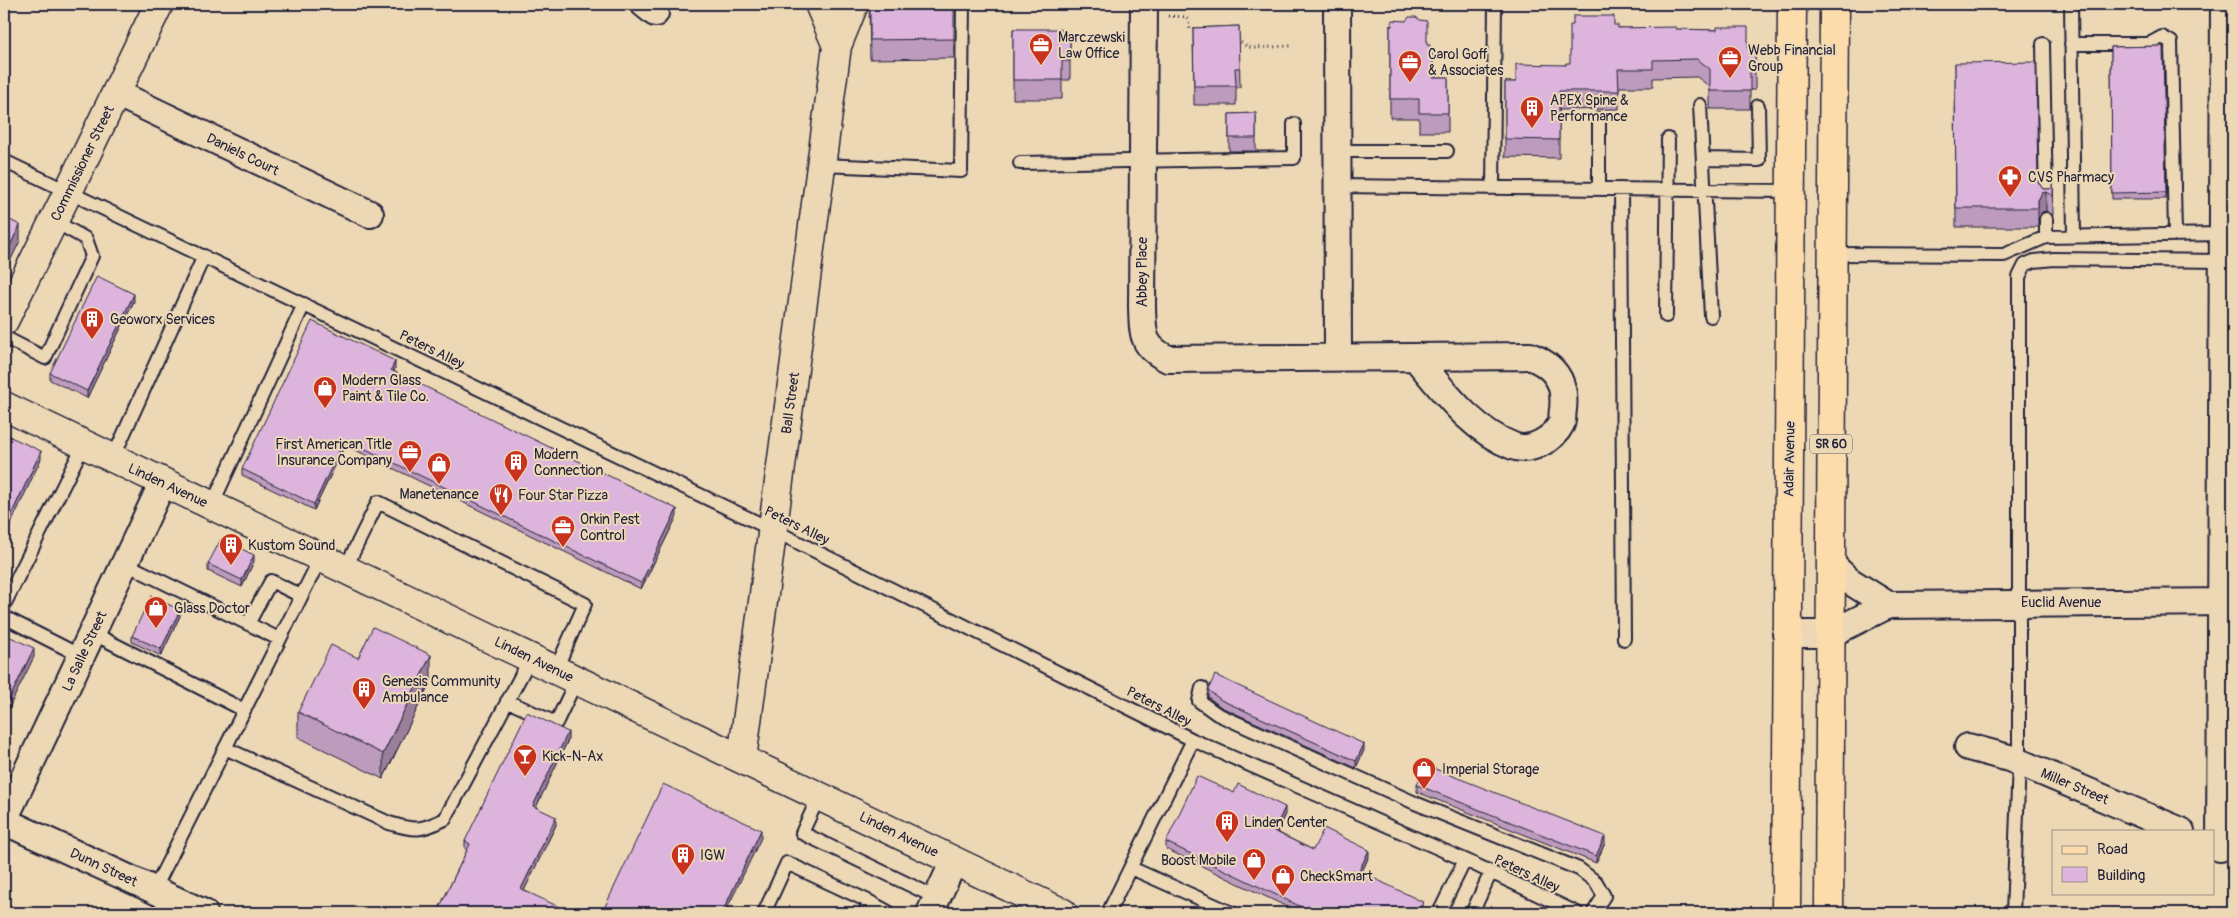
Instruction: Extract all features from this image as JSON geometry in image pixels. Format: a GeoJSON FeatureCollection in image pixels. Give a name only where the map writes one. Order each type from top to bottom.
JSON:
{"type":"FeatureCollection","features":[{"type":"Feature","properties":{"kind":"main road","name":"Commissioner Street"},"geometry":{"type":"LineString","coordinates":[[4,321],[158,4]]}},
{"type":"Feature","properties":{"kind":"main road"},"geometry":{"type":"LineString","coordinates":[[819,4],[837,46]]}},
{"type":"Feature","properties":{"kind":"main road","name":"Ball Street"},"geometry":{"type":"LineString","coordinates":[[742,759],[837,46],[854,4]]}},
{"type":"Feature","properties":{"kind":"main road","name":"Adair Avenue"},"geometry":{"type":"LineString","coordinates":[[1786,913],[1786,634],[1792,190],[1792,4]]}},
{"type":"Feature","properties":{"kind":"main road","name":"SR 60"},"geometry":{"type":"LineString","coordinates":[[1829,913],[1834,4]]}},
{"type":"Feature","properties":{"kind":"main road","name":"Linden Avenue"},"geometry":{"type":"LineString","coordinates":[[4,406],[1063,913]]}},
{"type":"Feature","properties":{"kind":"street","name":"Abbey Place"},"geometry":{"type":"LineString","coordinates":[[1144,4],[1143,334],[1154,352],[1168,359],[1338,356],[1530,356],[1546,362],[1557,375],[1564,398],[1561,424],[1552,434],[1534,447],[1515,448],[1494,438],[1460,409],[1414,357]]}},
{"type":"Feature","properties":{"kind":"street"},"geometry":{"type":"LineString","coordinates":[[1337,4],[1338,356]]}},
{"type":"Feature","properties":{"kind":"street"},"geometry":{"type":"LineString","coordinates":[[2222,848],[2227,602],[2223,234],[2228,143],[2228,54],[2224,4]]}},
{"type":"Feature","properties":{"kind":"street","name":"Daniels Court"},"geometry":{"type":"LineString","coordinates":[[116,93],[370,214]]}},
{"type":"Feature","properties":{"kind":"street","name":"La Salle Street"},"geometry":{"type":"LineString","coordinates":[[4,821],[163,482]]}},
{"type":"Feature","properties":{"kind":"street"},"geometry":{"type":"LineString","coordinates":[[1831,564],[1848,580],[1888,605]]}},
{"type":"Feature","properties":{"kind":"street","name":"Euclid Avenue"},"geometry":{"type":"LineString","coordinates":[[1786,634],[1830,634],[1888,605],[2020,602],[2227,602]]}},
{"type":"Feature","properties":{"kind":"street","name":"Miller Street"},"geometry":{"type":"LineString","coordinates":[[1968,747],[2009,758],[2179,830]]}},
{"type":"Feature","properties":{"kind":"street","name":"Dunn Street"},"geometry":{"type":"LineString","coordinates":[[4,821],[204,913]]}},
{"type":"Feature","properties":{"kind":"street"},"geometry":{"type":"LineString","coordinates":[[934,905],[954,861]]}},
{"type":"Feature","properties":{"kind":"lane"},"geometry":{"type":"LineString","coordinates":[[822,165],[962,171],[963,4]]}},
{"type":"Feature","properties":{"kind":"lane"},"geometry":{"type":"LineString","coordinates":[[1493,187],[1495,4]]}},
{"type":"Feature","properties":{"kind":"lane"},"geometry":{"type":"LineString","coordinates":[[2071,4],[2074,236]]}},
{"type":"Feature","properties":{"kind":"lane"},"geometry":{"type":"LineString","coordinates":[[2071,44],[2150,44],[2162,37],[2171,42],[2175,234]]}},
{"type":"Feature","properties":{"kind":"lane"},"geometry":{"type":"LineString","coordinates":[[2043,44],[2046,201]]}},
{"type":"Feature","properties":{"kind":"lane"},"geometry":{"type":"LineString","coordinates":[[1700,105],[1711,316]]}},
{"type":"Feature","properties":{"kind":"lane"},"geometry":{"type":"LineString","coordinates":[[1702,159],[1759,160],[1758,106]]}},
{"type":"Feature","properties":{"kind":"lane"},"geometry":{"type":"LineString","coordinates":[[1599,119],[1599,188]]}},
{"type":"Feature","properties":{"kind":"lane"},"geometry":{"type":"LineString","coordinates":[[1020,163],[1294,158],[1294,124]]}},
{"type":"Feature","properties":{"kind":"lane"},"geometry":{"type":"LineString","coordinates":[[1666,316],[1668,139]]}},
{"type":"Feature","properties":{"kind":"lane"},"geometry":{"type":"LineString","coordinates":[[1337,151],[1446,151]]}},
{"type":"Feature","properties":{"kind":"lane","name":"Peters Alley"},"geometry":{"type":"LineString","coordinates":[[4,161],[773,530],[1193,740],[1465,860],[1577,913]]}},
{"type":"Feature","properties":{"kind":"lane"},"geometry":{"type":"LineString","coordinates":[[1337,186],[1792,190]]}},
{"type":"Feature","properties":{"kind":"lane"},"geometry":{"type":"LineString","coordinates":[[1621,188],[1624,639]]}},
{"type":"Feature","properties":{"kind":"lane"},"geometry":{"type":"LineString","coordinates":[[2046,219],[2046,237]]}},
{"type":"Feature","properties":{"kind":"lane"},"geometry":{"type":"LineString","coordinates":[[4,337],[44,358],[92,256],[86,239],[54,221]]}},
{"type":"Feature","properties":{"kind":"lane"},"geometry":{"type":"LineString","coordinates":[[1832,254],[2004,255],[2046,237],[2223,234]]}},
{"type":"Feature","properties":{"kind":"lane"},"geometry":{"type":"LineString","coordinates":[[113,458],[204,256]]}},
{"type":"Feature","properties":{"kind":"lane"},"geometry":{"type":"LineString","coordinates":[[2012,913],[2019,762],[2020,277],[2025,265],[2034,261],[2054,259],[2223,261]]}},
{"type":"Feature","properties":{"kind":"lane"},"geometry":{"type":"LineString","coordinates":[[212,505],[304,304]]}},
{"type":"Feature","properties":{"kind":"lane"},"geometry":{"type":"LineString","coordinates":[[4,605],[84,444]]}},
{"type":"Feature","properties":{"kind":"lane"},"geometry":{"type":"LineString","coordinates":[[345,569],[378,502],[585,604],[566,674],[556,723],[507,701]]}},
{"type":"Feature","properties":{"kind":"lane"},"geometry":{"type":"LineString","coordinates":[[154,890],[321,557]]}},
{"type":"Feature","properties":{"kind":"lane"},"geometry":{"type":"LineString","coordinates":[[126,564],[279,639]]}},
{"type":"Feature","properties":{"kind":"lane"},"geometry":{"type":"LineString","coordinates":[[248,624],[271,581],[301,596]]}},
{"type":"Feature","properties":{"kind":"lane"},"geometry":{"type":"LineString","coordinates":[[4,616],[87,644],[244,710]]}},
{"type":"Feature","properties":{"kind":"lane"},"geometry":{"type":"LineString","coordinates":[[225,748],[389,823],[411,830],[431,826],[445,819],[530,657]]}},
{"type":"Feature","properties":{"kind":"lane"},"geometry":{"type":"LineString","coordinates":[[1202,688],[1198,701],[1217,714],[1415,803],[1579,869],[1596,882],[1604,896],[1593,913]]}},
{"type":"Feature","properties":{"kind":"lane"},"geometry":{"type":"LineString","coordinates":[[1108,913],[1193,740]]}},
{"type":"Feature","properties":{"kind":"lane"},"geometry":{"type":"LineString","coordinates":[[819,796],[802,834],[934,905]]}},
{"type":"Feature","properties":{"kind":"lane"},"geometry":{"type":"LineString","coordinates":[[1438,913],[1465,860]]}},
{"type":"Feature","properties":{"kind":"lane"},"geometry":{"type":"LineString","coordinates":[[764,913],[787,863],[867,908],[890,913]]}},
{"type":"Feature","properties":{"kind":"lane"},"geometry":{"type":"LineString","coordinates":[[1131,868],[1232,913]]}},
{"type":"Feature","properties":{"kind":"lane"},"geometry":{"type":"LineString","coordinates":[[1472,913],[1491,872]]}},
{"type":"Feature","properties":{"kind":"path"},"geometry":{"type":"LineString","coordinates":[[1167,16],[1187,17],[1190,29],[1200,30]]}},
{"type":"Feature","properties":{"kind":"path"},"geometry":{"type":"LineString","coordinates":[[1234,37],[1246,46],[1292,46]]}},
{"type":"Feature","properties":{"kind":"building"},"geometry":{"type":"Polygon","coordinates":[[[870,4],[954,4],[954,39],[870,40],[870,4]]]}},
{"type":"Feature","properties":{"kind":"building"},"geometry":{"type":"Polygon","coordinates":[[[1573,16],[1614,16],[1614,25],[1618,25],[1618,28],[1676,27],[1676,29],[1717,30],[1717,27],[1748,27],[1748,49],[1755,50],[1755,71],[1750,71],[1750,91],[1710,91],[1710,69],[1697,59],[1653,60],[1653,69],[1618,69],[1619,91],[1559,91],[1559,140],[1505,139],[1505,82],[1516,82],[1516,64],[1566,65],[1566,63],[1570,63],[1570,25],[1573,25],[1573,16]]]}},
{"type":"Feature","properties":{"kind":"building","name":"Carol Goff & Associates"},"geometry":{"type":"Polygon","coordinates":[[[1409,17],[1416,17],[1427,21],[1427,45],[1430,45],[1430,51],[1433,54],[1433,77],[1448,77],[1448,113],[1419,113],[1419,99],[1390,99],[1390,26],[1392,26],[1392,20],[1406,21],[1409,17]]]}},
{"type":"Feature","properties":{"kind":"building"},"geometry":{"type":"Polygon","coordinates":[[[1239,26],[1240,68],[1235,68],[1236,86],[1194,86],[1193,28],[1239,26]]]}},
{"type":"Feature","properties":{"kind":"building","name":"Marczewski Law Office"},"geometry":{"type":"Polygon","coordinates":[[[1013,29],[1061,29],[1061,33],[1070,33],[1070,61],[1062,61],[1062,80],[1013,80],[1013,29]]]}},
{"type":"Feature","properties":{"kind":"building"},"geometry":{"type":"Polygon","coordinates":[[[2163,46],[2166,192],[2112,193],[2111,47],[2163,46]]]}},
{"type":"Feature","properties":{"kind":"building","name":"CVS Pharmacy"},"geometry":{"type":"Polygon","coordinates":[[[2036,62],[2038,182],[2043,189],[2050,189],[2053,186],[2053,196],[2046,192],[2042,193],[2038,200],[2038,208],[1956,208],[1955,63],[2036,62]]]}},
{"type":"Feature","properties":{"kind":"building"},"geometry":{"type":"Polygon","coordinates":[[[1256,113],[1256,138],[1229,138],[1229,114],[1256,113]]]}},
{"type":"Feature","properties":{"kind":"building"},"geometry":{"type":"Polygon","coordinates":[[[4,217],[20,225],[4,258],[4,217]]]}},
{"type":"Feature","properties":{"kind":"building","name":"Geoworx Services"},"geometry":{"type":"Polygon","coordinates":[[[97,276],[134,294],[87,391],[50,373],[97,276]]]}},
{"type":"Feature","properties":{"kind":"building"},"geometry":{"type":"Polygon","coordinates":[[[312,321],[395,361],[391,370],[677,509],[641,583],[345,439],[314,504],[242,469],[312,321]]]}},
{"type":"Feature","properties":{"kind":"building"},"geometry":{"type":"Polygon","coordinates":[[[4,434],[41,451],[4,530],[4,434]]]}},
{"type":"Feature","properties":{"kind":"building","name":"Kustom Sound"},"geometry":{"type":"Polygon","coordinates":[[[221,539],[254,555],[242,580],[208,564],[221,539]]]}},
{"type":"Feature","properties":{"kind":"building","name":"Glass Doctor"},"geometry":{"type":"Polygon","coordinates":[[[151,596],[180,610],[161,649],[132,636],[151,596]]]}},
{"type":"Feature","properties":{"kind":"building","name":"Genesis Community Ambulance"},"geometry":{"type":"Polygon","coordinates":[[[373,627],[431,655],[383,754],[298,712],[331,645],[358,658],[373,627]]]}},
{"type":"Feature","properties":{"kind":"building"},"geometry":{"type":"Polygon","coordinates":[[[4,634],[34,648],[4,710],[4,634]]]}},
{"type":"Feature","properties":{"kind":"building"},"geometry":{"type":"Polygon","coordinates":[[[1215,675],[1364,744],[1356,761],[1221,700],[1208,690],[1215,675]]]}},
{"type":"Feature","properties":{"kind":"building"},"geometry":{"type":"Polygon","coordinates":[[[527,712],[568,732],[533,806],[556,817],[521,889],[572,913],[437,913],[470,844],[465,841],[527,712]]]}},
{"type":"Feature","properties":{"kind":"building"},"geometry":{"type":"Polygon","coordinates":[[[1425,765],[1605,836],[1596,856],[1417,785],[1425,765]]]}},
{"type":"Feature","properties":{"kind":"building","name":"Linden Center"},"geometry":{"type":"Polygon","coordinates":[[[1197,776],[1234,793],[1238,784],[1285,807],[1274,831],[1313,850],[1324,828],[1369,850],[1359,871],[1423,902],[1418,913],[1314,913],[1166,842],[1197,776]]]}},
{"type":"Feature","properties":{"kind":"building","name":"IGW"},"geometry":{"type":"Polygon","coordinates":[[[663,784],[761,830],[722,913],[602,913],[663,784]]]}},
{"type":"Feature","properties":{"kind":"place","name":"Marczewski Law Office"},"geometry":{"type":"Point","coordinates":[1041,66]}},
{"type":"Feature","properties":{"kind":"place","name":"Webb Financial Group"},"geometry":{"type":"Point","coordinates":[1730,79]}},
{"type":"Feature","properties":{"kind":"place","name":"Carol Goff & Associates"},"geometry":{"type":"Point","coordinates":[1410,83]}},
{"type":"Feature","properties":{"kind":"place","name":"APEX Spine & Performance"},"geometry":{"type":"Point","coordinates":[1532,129]}},
{"type":"Feature","properties":{"kind":"place","name":"CVS Pharmacy"},"geometry":{"type":"Point","coordinates":[2010,198]}},
{"type":"Feature","properties":{"kind":"place","name":"Geoworx Services"},"geometry":{"type":"Point","coordinates":[92,340]}},
{"type":"Feature","properties":{"kind":"place","name":"Modern Glass Paint & Tile Co."},"geometry":{"type":"Point","coordinates":[325,409]}},
{"type":"Feature","properties":{"kind":"place","name":"First American Title Insurance Company"},"geometry":{"type":"Point","coordinates":[410,473]}},
{"type":"Feature","properties":{"kind":"place","name":"Modern Connection"},"geometry":{"type":"Point","coordinates":[516,483]}},
{"type":"Feature","properties":{"kind":"place","name":"Manetenance"},"geometry":{"type":"Point","coordinates":[439,485]}},
{"type":"Feature","properties":{"kind":"place","name":"Four Star Pizza"},"geometry":{"type":"Point","coordinates":[501,516]}},
{"type":"Feature","properties":{"kind":"place","name":"Orkin Pest Control"},"geometry":{"type":"Point","coordinates":[563,548]}},
{"type":"Feature","properties":{"kind":"place","name":"Kustom Sound"},"geometry":{"type":"Point","coordinates":[231,566]}},
{"type":"Feature","properties":{"kind":"place","name":"Glass Doctor"},"geometry":{"type":"Point","coordinates":[156,629]}},
{"type":"Feature","properties":{"kind":"place","name":"Genesis Community Ambulance"},"geometry":{"type":"Point","coordinates":[364,710]}},
{"type":"Feature","properties":{"kind":"place","name":"Kick-N-Ax"},"geometry":{"type":"Point","coordinates":[525,777]}},
{"type":"Feature","properties":{"kind":"place","name":"Imperial Storage"},"geometry":{"type":"Point","coordinates":[1424,790]}},
{"type":"Feature","properties":{"kind":"place","name":"Linden Center"},"geometry":{"type":"Point","coordinates":[1227,843]}},
{"type":"Feature","properties":{"kind":"place","name":"IGW"},"geometry":{"type":"Point","coordinates":[683,876]}},
{"type":"Feature","properties":{"kind":"place","name":"Boost Mobile"},"geometry":{"type":"Point","coordinates":[1254,881]}},
{"type":"Feature","properties":{"kind":"place","name":"CheckSmart"},"geometry":{"type":"Point","coordinates":[1283,897]}}]}
